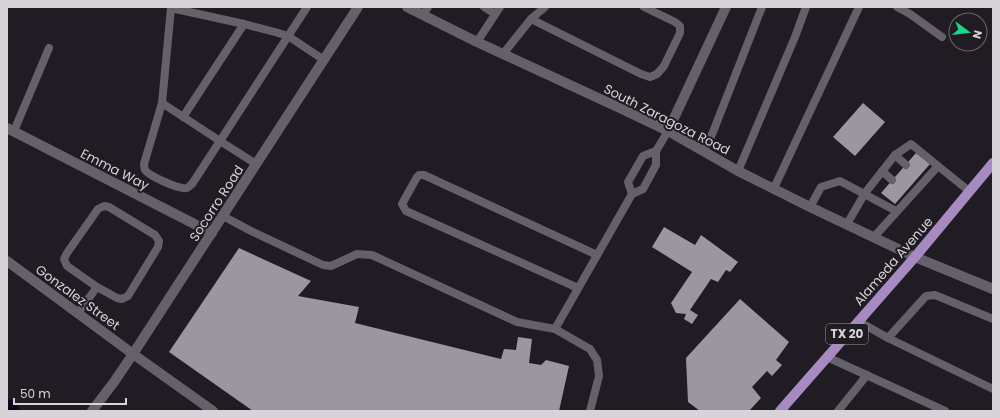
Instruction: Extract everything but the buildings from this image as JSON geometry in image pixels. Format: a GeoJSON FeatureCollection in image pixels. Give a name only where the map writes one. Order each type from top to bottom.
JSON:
{"type":"FeatureCollection","features":[{"type":"Feature","properties":{"kind":"main road","name":"Socorro Road"},"geometry":{"type":"LineString","coordinates":[[92,411],[133,354],[358,7]]}},
{"type":"Feature","properties":{"kind":"main road","name":"South Zaragoza Road"},"geometry":{"type":"LineString","coordinates":[[407,7],[426,11],[477,42],[668,131],[738,171],[810,207],[915,257],[993,289]]}},
{"type":"Feature","properties":{"kind":"main road"},"geometry":{"type":"LineString","coordinates":[[668,131],[726,7]]}},
{"type":"Feature","properties":{"kind":"main road","name":"Emma Way"},"geometry":{"type":"LineString","coordinates":[[10,130],[212,233]]}},
{"type":"Feature","properties":{"kind":"main road","name":"Alameda Avenue"},"geometry":{"type":"LineString","coordinates":[[780,411],[915,257],[993,163]]}},
{"type":"Feature","properties":{"kind":"main road","name":"Gonzalez Street"},"geometry":{"type":"LineString","coordinates":[[7,261],[213,411]]}},
{"type":"Feature","properties":{"kind":"lane"},"geometry":{"type":"LineString","coordinates":[[307,7],[288,36],[192,184],[187,188],[174,186],[145,170],[144,164],[162,103],[171,8],[244,24],[288,36],[324,60]]}},
{"type":"Feature","properties":{"kind":"lane"},"geometry":{"type":"LineString","coordinates":[[484,7],[495,14]]}},
{"type":"Feature","properties":{"kind":"lane"},"geometry":{"type":"LineString","coordinates":[[477,42],[500,7]]}},
{"type":"Feature","properties":{"kind":"lane"},"geometry":{"type":"LineString","coordinates":[[503,54],[531,19],[544,7]]}},
{"type":"Feature","properties":{"kind":"lane"},"geometry":{"type":"LineString","coordinates":[[531,19],[641,74],[650,77],[657,74],[664,66],[680,33],[680,26],[675,22],[644,7]]}},
{"type":"Feature","properties":{"kind":"lane"},"geometry":{"type":"LineString","coordinates":[[704,152],[762,7]]}},
{"type":"Feature","properties":{"kind":"lane"},"geometry":{"type":"LineString","coordinates":[[738,171],[795,37],[806,7]]}},
{"type":"Feature","properties":{"kind":"lane"},"geometry":{"type":"LineString","coordinates":[[774,188],[859,7]]}},
{"type":"Feature","properties":{"kind":"lane"},"geometry":{"type":"LineString","coordinates":[[897,7],[942,36]]}},
{"type":"Feature","properties":{"kind":"lane"},"geometry":{"type":"LineString","coordinates":[[183,117],[244,24]]}},
{"type":"Feature","properties":{"kind":"lane"},"geometry":{"type":"LineString","coordinates":[[10,130],[48,48]]}},
{"type":"Feature","properties":{"kind":"lane"},"geometry":{"type":"LineString","coordinates":[[162,103],[256,164]]}},
{"type":"Feature","properties":{"kind":"lane"},"geometry":{"type":"LineString","coordinates":[[554,330],[632,194],[643,189],[656,165],[656,150],[668,131]]}},
{"type":"Feature","properties":{"kind":"lane"},"geometry":{"type":"LineString","coordinates":[[847,224],[865,193],[895,155],[912,144],[969,191]]}},
{"type":"Feature","properties":{"kind":"lane"},"geometry":{"type":"LineString","coordinates":[[632,194],[628,182],[643,156],[656,150]]}},
{"type":"Feature","properties":{"kind":"lane"},"geometry":{"type":"LineString","coordinates":[[895,155],[906,165]]}},
{"type":"Feature","properties":{"kind":"lane"},"geometry":{"type":"LineString","coordinates":[[874,237],[896,212],[907,195],[922,178],[938,166]]}},
{"type":"Feature","properties":{"kind":"lane"},"geometry":{"type":"LineString","coordinates":[[882,171],[892,180]]}},
{"type":"Feature","properties":{"kind":"lane"},"geometry":{"type":"LineString","coordinates":[[578,288],[406,211],[402,204],[417,177],[419,175],[424,175],[597,255]]}},
{"type":"Feature","properties":{"kind":"lane"},"geometry":{"type":"LineString","coordinates":[[810,207],[821,187],[840,181],[865,193],[896,212]]}},
{"type":"Feature","properties":{"kind":"lane"},"geometry":{"type":"LineString","coordinates":[[104,206],[109,207],[155,235],[159,241],[158,247],[128,296],[122,299],[117,298],[98,287],[66,266],[64,259],[98,209],[104,206]]}},
{"type":"Feature","properties":{"kind":"lane"},"geometry":{"type":"LineString","coordinates":[[223,216],[251,232],[323,264],[331,266],[357,254],[372,255],[517,322],[554,330],[590,349],[597,360],[599,376],[590,411]]}},
{"type":"Feature","properties":{"kind":"lane"},"geometry":{"type":"LineString","coordinates":[[78,313],[98,287]]}},
{"type":"Feature","properties":{"kind":"lane"},"geometry":{"type":"LineString","coordinates":[[888,338],[926,296],[935,295],[993,319]]}},
{"type":"Feature","properties":{"kind":"lane"},"geometry":{"type":"LineString","coordinates":[[858,321],[888,338],[992,386]]}},
{"type":"Feature","properties":{"kind":"lane"},"geometry":{"type":"LineString","coordinates":[[827,356],[945,411]]}},
{"type":"Feature","properties":{"kind":"lane"},"geometry":{"type":"LineString","coordinates":[[838,411],[867,375]]}},
{"type":"Feature","properties":{"kind":"waterway"},"geometry":{"type":"LineString","coordinates":[[7,407],[12,411]]}}]}
